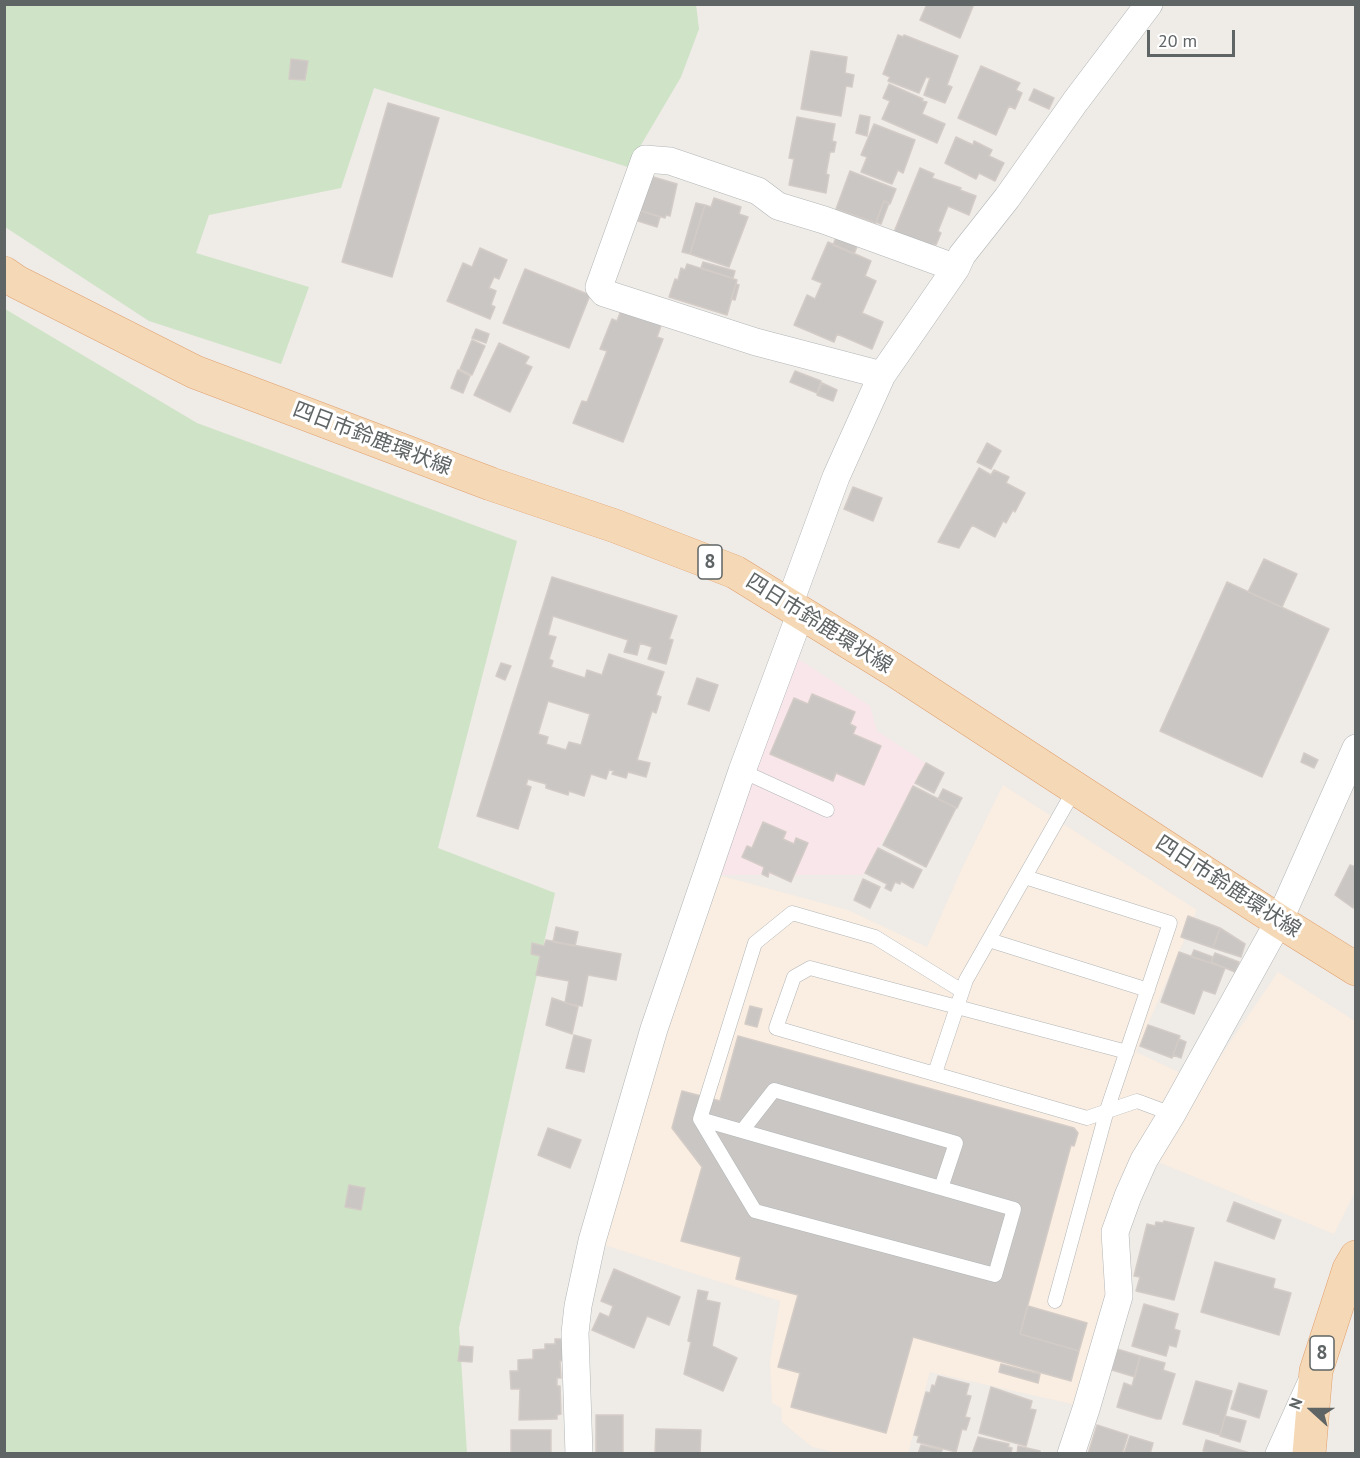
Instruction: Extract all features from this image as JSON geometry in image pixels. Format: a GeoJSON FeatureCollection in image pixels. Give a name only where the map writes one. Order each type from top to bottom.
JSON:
{"type":"FeatureCollection","features":[{"type":"Feature","properties":{"kind":"main road","name":"四日市鈴鹿環状線"},"geometry":{"type":"LineString","coordinates":[[4,273],[17,282],[195,372],[491,484],[615,526],[735,572],[1076,787],[1356,969]]}},
{"type":"Feature","properties":{"kind":"main road","name":"8"},"geometry":{"type":"LineString","coordinates":[[1309,1454],[1316,1371],[1349,1269],[1356,1257]]}},
{"type":"Feature","properties":{"kind":"street"},"geometry":{"type":"LineString","coordinates":[[579,1454],[574,1333],[592,1241],[654,1029],[742,771],[836,477],[882,375],[956,268],[962,255],[1007,198],[1075,102],[1149,4]]}},
{"type":"Feature","properties":{"kind":"street"},"geometry":{"type":"LineString","coordinates":[[882,375],[756,342],[604,293],[599,287],[645,159],[670,161],[759,190],[778,206],[824,220],[956,268]]}},
{"type":"Feature","properties":{"kind":"street"},"geometry":{"type":"LineString","coordinates":[[1071,1454],[1119,1296],[1115,1232],[1128,1196],[1144,1160],[1279,921],[1356,748]]}},
{"type":"Feature","properties":{"kind":"street"},"geometry":{"type":"LineString","coordinates":[[1279,1454],[1316,1371]]}},
{"type":"Feature","properties":{"kind":"lane"},"geometry":{"type":"LineString","coordinates":[[742,771],[827,810]]}},
{"type":"Feature","properties":{"kind":"lane"},"geometry":{"type":"LineString","coordinates":[[935,1073],[966,980],[1076,787]]}},
{"type":"Feature","properties":{"kind":"lane"},"geometry":{"type":"LineString","coordinates":[[1025,877],[1170,923],[1107,1110],[1055,1301]]}},
{"type":"Feature","properties":{"kind":"lane"},"geometry":{"type":"LineString","coordinates":[[700,1119],[1014,1209],[995,1275],[755,1211],[700,1119],[754,943],[792,913],[875,937],[962,991]]}},
{"type":"Feature","properties":{"kind":"lane"},"geometry":{"type":"LineString","coordinates":[[989,940],[1148,990]]}},
{"type":"Feature","properties":{"kind":"lane"},"geometry":{"type":"LineString","coordinates":[[1127,1052],[810,968],[795,977],[776,1028],[1087,1118],[1137,1101],[1172,1114]]}},
{"type":"Feature","properties":{"kind":"lane"},"geometry":{"type":"LineString","coordinates":[[742,1131],[774,1090],[956,1143],[941,1188]]}},
{"type":"Feature","properties":{"kind":"shaded area"},"geometry":{"type":"Polygon","coordinates":[[[794,656],[870,706],[877,731],[927,764],[863,875],[718,875],[794,656]]]}},
{"type":"Feature","properties":{"kind":"shaded area"},"geometry":{"type":"Polygon","coordinates":[[[1003,785],[1197,910],[1136,1052],[1202,1083],[1278,972],[1355,1021],[1355,1192],[1334,1234],[1136,1153],[1107,1290],[1076,1405],[930,1372],[908,1453],[838,1453],[812,1447],[782,1422],[781,1408],[772,1403],[770,1361],[780,1301],[601,1244],[661,1045],[718,875],[848,910],[927,947],[1003,785]]]}},
{"type":"Feature","properties":{"kind":"green space"},"geometry":{"type":"Polygon","coordinates":[[[696,4],[699,29],[681,77],[628,167],[374,88],[341,188],[209,215],[196,253],[309,287],[281,364],[149,321],[5,227],[4,5],[696,4]]]}},
{"type":"Feature","properties":{"kind":"green space"},"geometry":{"type":"Polygon","coordinates":[[[5,309],[197,423],[517,541],[438,848],[555,893],[459,1328],[467,1453],[5,1454],[5,309]]]}},
{"type":"Feature","properties":{"kind":"building"},"geometry":{"type":"Polygon","coordinates":[[[927,4],[974,4],[960,38],[920,20],[927,4]]]}},
{"type":"Feature","properties":{"kind":"building"},"geometry":{"type":"Polygon","coordinates":[[[898,35],[903,37],[904,35],[958,56],[947,85],[952,87],[945,103],[924,95],[930,78],[926,77],[919,93],[888,81],[890,77],[883,74],[898,35]]]}},
{"type":"Feature","properties":{"kind":"building"},"geometry":{"type":"Polygon","coordinates":[[[811,51],[847,57],[845,73],[854,75],[852,87],[846,86],[841,116],[801,109],[811,51]]]}},
{"type":"Feature","properties":{"kind":"building"},"geometry":{"type":"Polygon","coordinates":[[[291,59],[308,61],[305,80],[289,79],[291,59]]]}},
{"type":"Feature","properties":{"kind":"building"},"geometry":{"type":"Polygon","coordinates":[[[981,66],[1020,83],[1016,90],[1022,93],[1015,109],[1009,106],[996,135],[958,118],[981,66]]]}},
{"type":"Feature","properties":{"kind":"building"},"geometry":{"type":"Polygon","coordinates":[[[889,84],[923,99],[922,101],[927,102],[922,114],[945,124],[937,143],[882,119],[890,101],[883,98],[889,84]]]}},
{"type":"Feature","properties":{"kind":"building"},"geometry":{"type":"Polygon","coordinates":[[[1034,89],[1054,98],[1049,109],[1029,100],[1034,89]]]}},
{"type":"Feature","properties":{"kind":"building"},"geometry":{"type":"Polygon","coordinates":[[[388,103],[439,118],[392,277],[342,262],[388,103]]]}},
{"type":"Feature","properties":{"kind":"building"},"geometry":{"type":"Polygon","coordinates":[[[860,115],[870,117],[867,136],[856,133],[860,115]]]}},
{"type":"Feature","properties":{"kind":"building"},"geometry":{"type":"Polygon","coordinates":[[[797,117],[835,124],[832,141],[836,142],[834,152],[830,152],[826,174],[829,175],[826,193],[789,185],[794,159],[789,158],[797,117]]]}},
{"type":"Feature","properties":{"kind":"building"},"geometry":{"type":"Polygon","coordinates":[[[874,124],[915,140],[903,173],[898,170],[892,184],[861,172],[867,157],[861,155],[874,124]]]}},
{"type":"Feature","properties":{"kind":"building"},"geometry":{"type":"Polygon","coordinates":[[[956,137],[973,145],[974,141],[992,150],[989,156],[1004,163],[995,181],[979,173],[976,179],[945,163],[956,137]]]}},
{"type":"Feature","properties":{"kind":"building"},"geometry":{"type":"Polygon","coordinates":[[[920,168],[934,174],[932,178],[976,196],[969,215],[948,206],[938,231],[941,233],[936,245],[932,246],[894,232],[920,168]]]}},
{"type":"Feature","properties":{"kind":"building"},"geometry":{"type":"Polygon","coordinates":[[[850,171],[896,189],[890,204],[884,201],[876,223],[836,209],[850,171]]]}},
{"type":"Feature","properties":{"kind":"building"},"geometry":{"type":"Polygon","coordinates":[[[650,176],[677,184],[670,216],[666,215],[665,218],[639,210],[650,176]]]}},
{"type":"Feature","properties":{"kind":"building"},"geometry":{"type":"Polygon","coordinates":[[[714,198],[741,207],[739,214],[748,217],[729,267],[690,254],[705,205],[711,207],[714,198]]]}},
{"type":"Feature","properties":{"kind":"building"},"geometry":{"type":"Polygon","coordinates":[[[884,201],[889,203],[881,224],[876,222],[884,201]]]}},
{"type":"Feature","properties":{"kind":"building"},"geometry":{"type":"Polygon","coordinates":[[[696,203],[705,205],[690,254],[682,252],[696,203]]]}},
{"type":"Feature","properties":{"kind":"building"},"geometry":{"type":"Polygon","coordinates":[[[641,211],[660,217],[657,227],[638,221],[641,211]]]}},
{"type":"Feature","properties":{"kind":"building"},"geometry":{"type":"Polygon","coordinates":[[[837,235],[858,244],[854,254],[833,245],[837,235]]]}},
{"type":"Feature","properties":{"kind":"building"},"geometry":{"type":"Polygon","coordinates":[[[828,242],[871,261],[865,276],[876,281],[862,313],[883,322],[872,349],[837,334],[834,342],[794,325],[807,295],[815,299],[822,283],[812,279],[828,242]]]}},
{"type":"Feature","properties":{"kind":"building"},"geometry":{"type":"Polygon","coordinates":[[[480,248],[507,260],[499,279],[494,277],[489,288],[496,291],[491,305],[495,307],[490,319],[447,301],[463,263],[472,267],[480,248]]]}},
{"type":"Feature","properties":{"kind":"building"},"geometry":{"type":"Polygon","coordinates":[[[703,262],[735,271],[733,278],[701,268],[703,262]]]}},
{"type":"Feature","properties":{"kind":"building"},"geometry":{"type":"Polygon","coordinates":[[[687,264],[737,280],[727,315],[669,297],[675,279],[678,280],[681,268],[685,270],[687,264]]]}},
{"type":"Feature","properties":{"kind":"building"},"geometry":{"type":"Polygon","coordinates":[[[525,269],[590,295],[569,348],[503,323],[525,269]]]}},
{"type":"Feature","properties":{"kind":"building"},"geometry":{"type":"Polygon","coordinates":[[[736,284],[739,285],[735,300],[731,299],[736,284]]]}},
{"type":"Feature","properties":{"kind":"building"},"geometry":{"type":"Polygon","coordinates":[[[622,308],[662,323],[657,337],[663,339],[623,442],[573,423],[582,401],[587,402],[607,351],[600,349],[612,319],[617,321],[622,308]]]}},
{"type":"Feature","properties":{"kind":"building"},"geometry":{"type":"Polygon","coordinates":[[[476,329],[489,334],[486,343],[472,338],[476,329]]]}},
{"type":"Feature","properties":{"kind":"building"},"geometry":{"type":"Polygon","coordinates":[[[472,340],[485,346],[472,375],[460,369],[472,340]]]}},
{"type":"Feature","properties":{"kind":"building"},"geometry":{"type":"Polygon","coordinates":[[[499,343],[529,357],[525,364],[532,367],[510,412],[474,395],[499,343]]]}},
{"type":"Feature","properties":{"kind":"building"},"geometry":{"type":"Polygon","coordinates":[[[458,370],[470,376],[463,393],[451,388],[458,370]]]}},
{"type":"Feature","properties":{"kind":"building"},"geometry":{"type":"Polygon","coordinates":[[[795,371],[821,381],[817,393],[790,382],[795,371]]]}},
{"type":"Feature","properties":{"kind":"building"},"geometry":{"type":"Polygon","coordinates":[[[822,383],[837,390],[833,401],[817,395],[822,383]]]}},
{"type":"Feature","properties":{"kind":"building"},"geometry":{"type":"Polygon","coordinates":[[[987,443],[1001,451],[991,469],[977,462],[987,443]]]}},
{"type":"Feature","properties":{"kind":"building"},"geometry":{"type":"Polygon","coordinates":[[[979,468],[991,475],[994,470],[1009,477],[1006,483],[1025,493],[1015,512],[1013,510],[1006,523],[1003,521],[995,537],[972,525],[959,548],[938,542],[979,468]]]}},
{"type":"Feature","properties":{"kind":"building"},"geometry":{"type":"Polygon","coordinates":[[[853,487],[882,498],[873,521],[844,509],[853,487]]]}},
{"type":"Feature","properties":{"kind":"building"},"geometry":{"type":"Polygon","coordinates":[[[1264,559],[1297,574],[1282,607],[1248,592],[1264,559]]]}},
{"type":"Feature","properties":{"kind":"building"},"geometry":{"type":"Polygon","coordinates":[[[552,577],[677,616],[669,639],[673,640],[666,664],[648,659],[652,647],[640,643],[637,655],[624,652],[628,640],[553,616],[548,635],[556,637],[549,659],[553,661],[551,667],[585,678],[587,670],[602,675],[609,654],[664,672],[656,695],[661,697],[656,713],[652,711],[637,760],[650,763],[646,777],[628,772],[626,778],[612,774],[614,771],[609,770],[606,779],[591,774],[584,796],[569,791],[568,795],[546,788],[546,784],[528,779],[526,785],[531,787],[518,829],[477,816],[552,577]],[[548,701],[538,734],[548,737],[546,744],[566,750],[569,742],[581,745],[590,714],[548,701]]]}},
{"type":"Feature","properties":{"kind":"building"},"geometry":{"type":"Polygon","coordinates":[[[1227,582],[1329,629],[1262,777],[1160,731],[1227,582]]]}},
{"type":"Feature","properties":{"kind":"building"},"geometry":{"type":"Polygon","coordinates":[[[501,663],[511,666],[505,680],[496,676],[501,663]]]}},
{"type":"Feature","properties":{"kind":"building"},"geometry":{"type":"Polygon","coordinates":[[[697,678],[718,685],[709,711],[688,704],[697,678]]]}},
{"type":"Feature","properties":{"kind":"building"},"geometry":{"type":"Polygon","coordinates":[[[812,694],[855,712],[850,724],[856,727],[853,734],[881,746],[864,785],[836,773],[833,781],[770,754],[794,698],[808,704],[812,694]]]}},
{"type":"Feature","properties":{"kind":"building"},"geometry":{"type":"Polygon","coordinates":[[[1304,753],[1318,760],[1314,768],[1301,762],[1304,753]]]}},
{"type":"Feature","properties":{"kind":"building"},"geometry":{"type":"Polygon","coordinates":[[[926,763],[944,773],[934,793],[915,783],[926,763]]]}},
{"type":"Feature","properties":{"kind":"building"},"geometry":{"type":"Polygon","coordinates":[[[913,786],[956,808],[926,867],[883,845],[913,786]]]}},
{"type":"Feature","properties":{"kind":"building"},"geometry":{"type":"Polygon","coordinates":[[[943,789],[962,798],[957,808],[938,799],[943,789]]]}},
{"type":"Feature","properties":{"kind":"building"},"geometry":{"type":"Polygon","coordinates":[[[763,822],[786,832],[783,839],[794,844],[796,838],[808,843],[791,882],[769,872],[768,877],[762,874],[764,867],[742,857],[747,846],[752,848],[763,822]]]}},
{"type":"Feature","properties":{"kind":"building"},"geometry":{"type":"Polygon","coordinates":[[[878,848],[922,870],[913,888],[901,881],[900,884],[895,882],[891,891],[885,888],[887,884],[865,873],[878,848]]]}},
{"type":"Feature","properties":{"kind":"building"},"geometry":{"type":"Polygon","coordinates":[[[1350,865],[1356,867],[1356,906],[1354,905],[1353,908],[1335,895],[1350,865]]]}},
{"type":"Feature","properties":{"kind":"building"},"geometry":{"type":"Polygon","coordinates":[[[863,879],[880,887],[870,908],[854,900],[863,879]]]}},
{"type":"Feature","properties":{"kind":"building"},"geometry":{"type":"Polygon","coordinates":[[[1188,916],[1220,928],[1213,948],[1181,937],[1188,916]]]}},
{"type":"Feature","properties":{"kind":"building"},"geometry":{"type":"Polygon","coordinates":[[[556,927],[578,932],[575,946],[553,942],[556,927]]]}},
{"type":"Feature","properties":{"kind":"building"},"geometry":{"type":"Polygon","coordinates":[[[1220,928],[1245,944],[1241,957],[1213,948],[1220,928]]]}},
{"type":"Feature","properties":{"kind":"building"},"geometry":{"type":"Polygon","coordinates":[[[546,940],[621,954],[616,980],[588,975],[582,1006],[565,1003],[569,981],[536,975],[540,956],[531,954],[532,943],[544,946],[546,940]]]}},
{"type":"Feature","properties":{"kind":"building"},"geometry":{"type":"Polygon","coordinates":[[[1194,950],[1213,957],[1211,963],[1191,957],[1194,950]]]}},
{"type":"Feature","properties":{"kind":"building"},"geometry":{"type":"Polygon","coordinates":[[[1179,952],[1225,968],[1215,994],[1203,990],[1194,1014],[1161,1002],[1179,952]]]}},
{"type":"Feature","properties":{"kind":"building"},"geometry":{"type":"Polygon","coordinates":[[[1215,953],[1239,962],[1235,972],[1211,962],[1215,953]]]}},
{"type":"Feature","properties":{"kind":"building"},"geometry":{"type":"Polygon","coordinates":[[[552,998],[578,1007],[572,1034],[546,1025],[552,998]]]}},
{"type":"Feature","properties":{"kind":"building"},"geometry":{"type":"Polygon","coordinates":[[[750,1006],[762,1009],[757,1027],[745,1024],[750,1006]]]}},
{"type":"Feature","properties":{"kind":"building"},"geometry":{"type":"Polygon","coordinates":[[[1148,1025],[1180,1036],[1172,1058],[1140,1046],[1148,1025]]]}},
{"type":"Feature","properties":{"kind":"building"},"geometry":{"type":"Polygon","coordinates":[[[574,1035],[591,1040],[584,1072],[566,1068],[574,1035]]]}},
{"type":"Feature","properties":{"kind":"building"},"geometry":{"type":"Polygon","coordinates":[[[738,1036],[1074,1128],[1078,1133],[1074,1146],[1071,1145],[1020,1334],[1079,1351],[1071,1381],[913,1337],[886,1433],[791,1407],[800,1373],[778,1367],[798,1295],[736,1279],[741,1257],[681,1241],[702,1167],[672,1128],[682,1091],[720,1101],[738,1036]]]}},
{"type":"Feature","properties":{"kind":"building"},"geometry":{"type":"Polygon","coordinates":[[[1179,1039],[1186,1042],[1181,1058],[1173,1055],[1179,1039]]]}},
{"type":"Feature","properties":{"kind":"building"},"geometry":{"type":"Polygon","coordinates":[[[548,1128],[581,1140],[570,1168],[538,1155],[548,1128]]]}},
{"type":"Feature","properties":{"kind":"building"},"geometry":{"type":"Polygon","coordinates":[[[349,1185],[365,1188],[361,1210],[345,1207],[349,1185]]]}},
{"type":"Feature","properties":{"kind":"building"},"geometry":{"type":"Polygon","coordinates":[[[1234,1202],[1281,1220],[1274,1239],[1227,1221],[1234,1202]]]}},
{"type":"Feature","properties":{"kind":"building"},"geometry":{"type":"Polygon","coordinates":[[[1164,1221],[1194,1228],[1174,1300],[1136,1291],[1140,1277],[1134,1276],[1147,1224],[1155,1226],[1156,1222],[1163,1223],[1164,1221]]]}},
{"type":"Feature","properties":{"kind":"building"},"geometry":{"type":"Polygon","coordinates":[[[1215,1262],[1275,1279],[1273,1288],[1291,1293],[1279,1335],[1201,1312],[1215,1262]]]}},
{"type":"Feature","properties":{"kind":"building"},"geometry":{"type":"Polygon","coordinates":[[[614,1269],[680,1297],[669,1325],[647,1316],[634,1348],[592,1330],[600,1313],[609,1317],[613,1306],[601,1301],[614,1269]]]}},
{"type":"Feature","properties":{"kind":"building"},"geometry":{"type":"Polygon","coordinates":[[[698,1290],[708,1292],[706,1300],[720,1303],[712,1346],[737,1358],[723,1391],[684,1374],[698,1290]]]}},
{"type":"Feature","properties":{"kind":"building"},"geometry":{"type":"Polygon","coordinates":[[[1144,1304],[1178,1314],[1174,1329],[1180,1331],[1176,1347],[1169,1345],[1166,1356],[1132,1346],[1144,1304]]]}},
{"type":"Feature","properties":{"kind":"building"},"geometry":{"type":"Polygon","coordinates":[[[1028,1306],[1087,1323],[1079,1351],[1020,1334],[1028,1306]]]}},
{"type":"Feature","properties":{"kind":"building"},"geometry":{"type":"Polygon","coordinates":[[[555,1339],[562,1339],[566,1361],[560,1361],[561,1378],[557,1378],[557,1386],[560,1386],[561,1414],[557,1415],[557,1419],[519,1420],[520,1389],[511,1389],[510,1371],[518,1371],[518,1360],[533,1359],[533,1350],[545,1349],[545,1344],[555,1344],[555,1339]]]}},
{"type":"Feature","properties":{"kind":"building"},"geometry":{"type":"Polygon","coordinates":[[[460,1346],[473,1347],[472,1362],[458,1361],[460,1346]]]}},
{"type":"Feature","properties":{"kind":"building"},"geometry":{"type":"Polygon","coordinates":[[[1117,1349],[1140,1356],[1135,1377],[1112,1370],[1117,1349]]]}},
{"type":"Feature","properties":{"kind":"building"},"geometry":{"type":"Polygon","coordinates":[[[1140,1356],[1165,1363],[1163,1370],[1175,1374],[1161,1419],[1117,1407],[1124,1383],[1132,1386],[1140,1356]]]}},
{"type":"Feature","properties":{"kind":"building"},"geometry":{"type":"Polygon","coordinates":[[[1001,1364],[1040,1374],[1038,1383],[999,1372],[1001,1364]]]}},
{"type":"Feature","properties":{"kind":"building"},"geometry":{"type":"Polygon","coordinates":[[[938,1376],[969,1384],[966,1395],[971,1396],[965,1417],[970,1418],[966,1430],[962,1429],[956,1452],[917,1442],[919,1436],[914,1435],[926,1392],[930,1393],[938,1376]]]}},
{"type":"Feature","properties":{"kind":"building"},"geometry":{"type":"Polygon","coordinates":[[[1196,1381],[1232,1391],[1220,1435],[1183,1424],[1196,1381]]]}},
{"type":"Feature","properties":{"kind":"building"},"geometry":{"type":"Polygon","coordinates":[[[1239,1383],[1267,1391],[1259,1418],[1231,1409],[1239,1383]]]}},
{"type":"Feature","properties":{"kind":"building"},"geometry":{"type":"Polygon","coordinates":[[[991,1387],[1032,1401],[1030,1409],[1036,1410],[1026,1446],[979,1433],[991,1387]]]}},
{"type":"Feature","properties":{"kind":"building"},"geometry":{"type":"Polygon","coordinates":[[[596,1415],[623,1415],[623,1454],[596,1454],[596,1415]]]}},
{"type":"Feature","properties":{"kind":"building"},"geometry":{"type":"Polygon","coordinates":[[[1225,1416],[1246,1421],[1240,1442],[1220,1436],[1225,1416]]]}},
{"type":"Feature","properties":{"kind":"building"},"geometry":{"type":"Polygon","coordinates":[[[1097,1425],[1128,1435],[1122,1454],[1088,1454],[1097,1425]]]}},
{"type":"Feature","properties":{"kind":"building"},"geometry":{"type":"Polygon","coordinates":[[[656,1429],[701,1430],[700,1454],[655,1454],[656,1429]]]}},
{"type":"Feature","properties":{"kind":"building"},"geometry":{"type":"Polygon","coordinates":[[[511,1430],[551,1430],[551,1454],[511,1454],[511,1430]]]}},
{"type":"Feature","properties":{"kind":"building"},"geometry":{"type":"Polygon","coordinates":[[[1130,1436],[1153,1443],[1150,1454],[1124,1454],[1130,1436]]]}},
{"type":"Feature","properties":{"kind":"building"},"geometry":{"type":"Polygon","coordinates":[[[978,1437],[1009,1444],[1008,1447],[1012,1448],[1011,1454],[972,1454],[978,1437]]]}},
{"type":"Feature","properties":{"kind":"building"},"geometry":{"type":"Polygon","coordinates":[[[1206,1440],[1250,1453],[1212,1454],[1203,1451],[1206,1440]]]}},
{"type":"Feature","properties":{"kind":"building"},"geometry":{"type":"Polygon","coordinates":[[[921,1445],[942,1450],[941,1454],[918,1454],[921,1445]]]}},
{"type":"Feature","properties":{"kind":"building"},"geometry":{"type":"Polygon","coordinates":[[[1018,1446],[1040,1451],[1040,1454],[1017,1454],[1018,1446]]]}}]}
